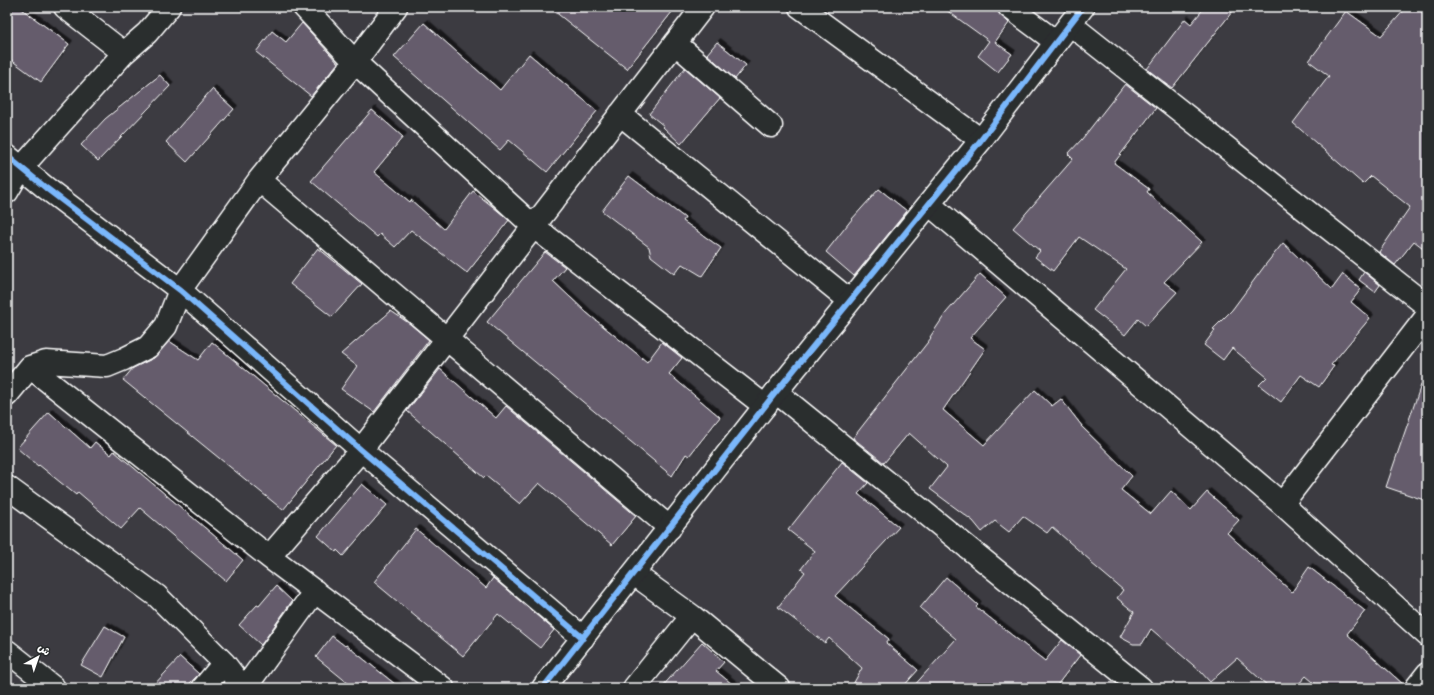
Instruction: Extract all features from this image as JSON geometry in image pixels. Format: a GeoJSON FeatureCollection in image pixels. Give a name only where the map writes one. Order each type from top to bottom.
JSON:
{"type":"FeatureCollection","features":[{"type":"Feature","properties":{"kind":"street"},"geometry":{"type":"LineString","coordinates":[[65,7],[124,53]]}},
{"type":"Feature","properties":{"kind":"street"},"geometry":{"type":"LineString","coordinates":[[7,192],[14,162],[124,53],[147,33],[169,7]]}},
{"type":"Feature","properties":{"kind":"street"},"geometry":{"type":"LineString","coordinates":[[304,7],[355,62],[533,226],[771,399],[1141,688]]}},
{"type":"Feature","properties":{"kind":"street"},"geometry":{"type":"LineString","coordinates":[[7,395],[30,367],[46,362],[107,366],[124,360],[148,347],[166,326],[180,290],[259,180],[355,62],[396,7]]}},
{"type":"Feature","properties":{"kind":"street"},"geometry":{"type":"LineString","coordinates":[[269,557],[361,450],[703,7]]}},
{"type":"Feature","properties":{"kind":"street"},"geometry":{"type":"LineString","coordinates":[[800,7],[981,140]]}},
{"type":"Feature","properties":{"kind":"street"},"geometry":{"type":"LineString","coordinates":[[1009,7],[1056,42]]}},
{"type":"Feature","properties":{"kind":"street"},"geometry":{"type":"LineString","coordinates":[[543,688],[849,300],[981,140],[1077,15],[1427,306]]}},
{"type":"Feature","properties":{"kind":"street"},"geometry":{"type":"LineString","coordinates":[[675,43],[771,126]]}},
{"type":"Feature","properties":{"kind":"street"},"geometry":{"type":"LineString","coordinates":[[620,114],[849,300]]}},
{"type":"Feature","properties":{"kind":"street"},"geometry":{"type":"LineString","coordinates":[[14,162],[180,290],[361,450],[583,638]]}},
{"type":"Feature","properties":{"kind":"street"},"geometry":{"type":"LineString","coordinates":[[259,180],[670,528]]}},
{"type":"Feature","properties":{"kind":"street"},"geometry":{"type":"LineString","coordinates":[[929,204],[1282,504],[1427,635]]}},
{"type":"Feature","properties":{"kind":"street"},"geometry":{"type":"LineString","coordinates":[[1282,504],[1427,316]]}},
{"type":"Feature","properties":{"kind":"street"},"geometry":{"type":"LineString","coordinates":[[30,367],[269,557],[443,688]]}},
{"type":"Feature","properties":{"kind":"street"},"geometry":{"type":"LineString","coordinates":[[7,487],[157,596],[224,663],[244,688],[315,591]]}},
{"type":"Feature","properties":{"kind":"street"},"geometry":{"type":"LineString","coordinates":[[634,574],[692,616],[779,688]]}},
{"type":"Feature","properties":{"kind":"street"},"geometry":{"type":"LineString","coordinates":[[634,688],[692,616]]}},
{"type":"Feature","properties":{"kind":"street"},"geometry":{"type":"LineString","coordinates":[[7,651],[54,688]]}},
{"type":"Feature","properties":{"kind":"street"},"geometry":{"type":"LineString","coordinates":[[203,688],[224,663]]}},
{"type":"Feature","properties":{"kind":"street"},"geometry":{"type":"LineString","coordinates":[[1416,688],[1427,674]]}},
{"type":"Feature","properties":{"kind":"building"},"geometry":{"type":"Polygon","coordinates":[[[7,7],[19,7],[69,44],[41,82],[7,57],[7,7]]]}},
{"type":"Feature","properties":{"kind":"building"},"geometry":{"type":"Polygon","coordinates":[[[549,7],[676,7],[627,69],[549,7]]]}},
{"type":"Feature","properties":{"kind":"building"},"geometry":{"type":"Polygon","coordinates":[[[942,7],[997,7],[998,12],[1009,23],[995,42],[1012,54],[998,72],[978,56],[989,41],[942,7]]]}},
{"type":"Feature","properties":{"kind":"building"},"geometry":{"type":"Polygon","coordinates":[[[1205,7],[1236,7],[1172,88],[1147,69],[1185,19],[1191,24],[1205,7]]]}},
{"type":"Feature","properties":{"kind":"building"},"geometry":{"type":"Polygon","coordinates":[[[1407,7],[1417,7],[1427,16],[1427,251],[1414,241],[1395,265],[1379,252],[1410,207],[1371,176],[1363,184],[1293,123],[1329,76],[1309,61],[1346,11],[1381,36],[1407,7]]]}},
{"type":"Feature","properties":{"kind":"building"},"geometry":{"type":"Polygon","coordinates":[[[302,23],[338,63],[311,96],[256,52],[272,31],[286,42],[302,23]]]}},
{"type":"Feature","properties":{"kind":"building"},"geometry":{"type":"Polygon","coordinates":[[[424,23],[500,90],[529,54],[597,111],[547,172],[509,140],[500,150],[394,57],[424,23]]]}},
{"type":"Feature","properties":{"kind":"building"},"geometry":{"type":"Polygon","coordinates":[[[717,42],[746,65],[735,79],[707,54],[717,42]]]}},
{"type":"Feature","properties":{"kind":"building"},"geometry":{"type":"Polygon","coordinates":[[[685,68],[720,98],[681,144],[663,127],[664,126],[649,114],[685,68]]]}},
{"type":"Feature","properties":{"kind":"building"},"geometry":{"type":"Polygon","coordinates":[[[160,75],[170,86],[98,161],[81,145],[105,119],[160,75]]]}},
{"type":"Feature","properties":{"kind":"building"},"geometry":{"type":"Polygon","coordinates":[[[1125,84],[1156,108],[1114,163],[1149,189],[1147,192],[1202,242],[1164,282],[1177,292],[1146,326],[1138,319],[1125,335],[1093,310],[1126,269],[1079,237],[1053,271],[1035,257],[1040,251],[1013,228],[1073,159],[1068,154],[1082,139],[1125,84]]]}},
{"type":"Feature","properties":{"kind":"building"},"geometry":{"type":"Polygon","coordinates":[[[212,89],[234,109],[187,162],[166,142],[212,89]]]}},
{"type":"Feature","properties":{"kind":"building"},"geometry":{"type":"Polygon","coordinates":[[[372,110],[403,137],[374,172],[410,202],[411,200],[444,229],[473,191],[509,220],[467,273],[411,230],[395,247],[380,234],[377,237],[311,181],[372,110]]]}},
{"type":"Feature","properties":{"kind":"building"},"geometry":{"type":"Polygon","coordinates":[[[629,176],[685,218],[683,221],[721,248],[702,276],[682,264],[674,274],[651,256],[649,247],[602,211],[629,176]]]}},
{"type":"Feature","properties":{"kind":"building"},"geometry":{"type":"Polygon","coordinates":[[[879,189],[907,211],[854,276],[826,252],[852,219],[879,189]]]}},
{"type":"Feature","properties":{"kind":"building"},"geometry":{"type":"Polygon","coordinates":[[[1283,243],[1332,289],[1343,274],[1361,289],[1351,302],[1370,318],[1331,365],[1334,366],[1319,387],[1301,375],[1281,402],[1259,385],[1267,377],[1232,348],[1223,360],[1204,345],[1215,330],[1213,329],[1232,310],[1283,243]]]}},
{"type":"Feature","properties":{"kind":"building"},"geometry":{"type":"Polygon","coordinates":[[[318,248],[362,284],[332,317],[290,284],[318,248]]]}},
{"type":"Feature","properties":{"kind":"building"},"geometry":{"type":"Polygon","coordinates":[[[545,252],[565,267],[553,281],[587,313],[647,362],[662,342],[682,358],[669,374],[720,417],[689,456],[686,454],[672,476],[487,322],[545,252]]]}},
{"type":"Feature","properties":{"kind":"building"},"geometry":{"type":"Polygon","coordinates":[[[1364,272],[1380,285],[1375,292],[1359,280],[1364,272]]]}},
{"type":"Feature","properties":{"kind":"building"},"geometry":{"type":"Polygon","coordinates":[[[980,274],[1006,297],[970,338],[985,349],[943,410],[984,445],[1035,390],[1052,406],[1061,399],[1081,426],[1132,476],[1121,490],[1151,514],[1171,491],[1191,510],[1207,492],[1239,520],[1227,533],[1292,592],[1309,567],[1365,611],[1347,634],[1404,685],[1404,688],[1320,688],[1306,676],[1295,688],[1270,688],[1237,658],[1210,682],[1200,671],[1151,629],[1142,644],[1133,644],[1120,637],[1134,612],[1117,598],[1123,590],[1052,527],[1047,533],[1023,516],[1009,532],[995,521],[982,532],[973,521],[930,489],[947,467],[909,433],[884,463],[853,438],[931,338],[930,337],[946,313],[980,274]]]}},
{"type":"Feature","properties":{"kind":"building"},"geometry":{"type":"Polygon","coordinates":[[[391,311],[429,340],[374,412],[341,389],[357,366],[341,354],[391,311]]]}},
{"type":"Feature","properties":{"kind":"building"},"geometry":{"type":"Polygon","coordinates":[[[169,341],[198,360],[212,342],[336,445],[283,510],[123,380],[133,368],[154,358],[169,341]]]}},
{"type":"Feature","properties":{"kind":"building"},"geometry":{"type":"Polygon","coordinates":[[[440,369],[496,418],[506,406],[636,516],[612,545],[539,483],[520,504],[486,476],[484,478],[407,411],[440,369]]]}},
{"type":"Feature","properties":{"kind":"building"},"geometry":{"type":"Polygon","coordinates":[[[1423,379],[1427,380],[1427,501],[1386,487],[1423,379]]]}},
{"type":"Feature","properties":{"kind":"building"},"geometry":{"type":"Polygon","coordinates":[[[49,412],[90,448],[95,442],[111,455],[114,451],[243,560],[226,581],[140,508],[121,529],[78,492],[76,495],[17,448],[49,412]]]}},
{"type":"Feature","properties":{"kind":"building"},"geometry":{"type":"Polygon","coordinates":[[[842,462],[868,483],[858,494],[899,527],[835,596],[889,639],[886,643],[918,670],[902,688],[851,688],[862,668],[829,638],[825,643],[778,607],[805,572],[801,569],[815,551],[788,530],[842,462]]]}},
{"type":"Feature","properties":{"kind":"building"},"geometry":{"type":"Polygon","coordinates":[[[362,484],[387,505],[343,556],[337,550],[336,552],[318,536],[362,484]]]}},
{"type":"Feature","properties":{"kind":"building"},"geometry":{"type":"Polygon","coordinates":[[[416,529],[486,588],[493,578],[554,630],[540,648],[498,614],[463,656],[374,582],[416,529]]]}},
{"type":"Feature","properties":{"kind":"building"},"geometry":{"type":"Polygon","coordinates":[[[946,577],[978,605],[976,607],[1045,661],[1062,640],[1080,655],[1055,688],[912,688],[956,639],[920,608],[946,577]]]}},
{"type":"Feature","properties":{"kind":"building"},"geometry":{"type":"Polygon","coordinates":[[[276,586],[292,601],[261,645],[239,625],[257,605],[259,606],[276,586]]]}},
{"type":"Feature","properties":{"kind":"building"},"geometry":{"type":"Polygon","coordinates":[[[105,626],[124,637],[103,677],[81,665],[105,626]]]}},
{"type":"Feature","properties":{"kind":"building"},"geometry":{"type":"Polygon","coordinates":[[[332,636],[345,646],[346,645],[400,688],[354,688],[316,657],[332,636]]]}},
{"type":"Feature","properties":{"kind":"building"},"geometry":{"type":"Polygon","coordinates":[[[702,642],[724,662],[716,671],[737,688],[661,688],[702,642]]]}},
{"type":"Feature","properties":{"kind":"building"},"geometry":{"type":"Polygon","coordinates":[[[180,657],[199,674],[185,688],[151,688],[180,657]]]}},
{"type":"Feature","properties":{"kind":"cycle path"},"geometry":{"type":"LineString","coordinates":[[543,688],[776,392],[981,140],[1083,7]]}},
{"type":"Feature","properties":{"kind":"cycle path"},"geometry":{"type":"LineString","coordinates":[[7,156],[46,188],[180,290],[361,450],[583,638]]}}]}
